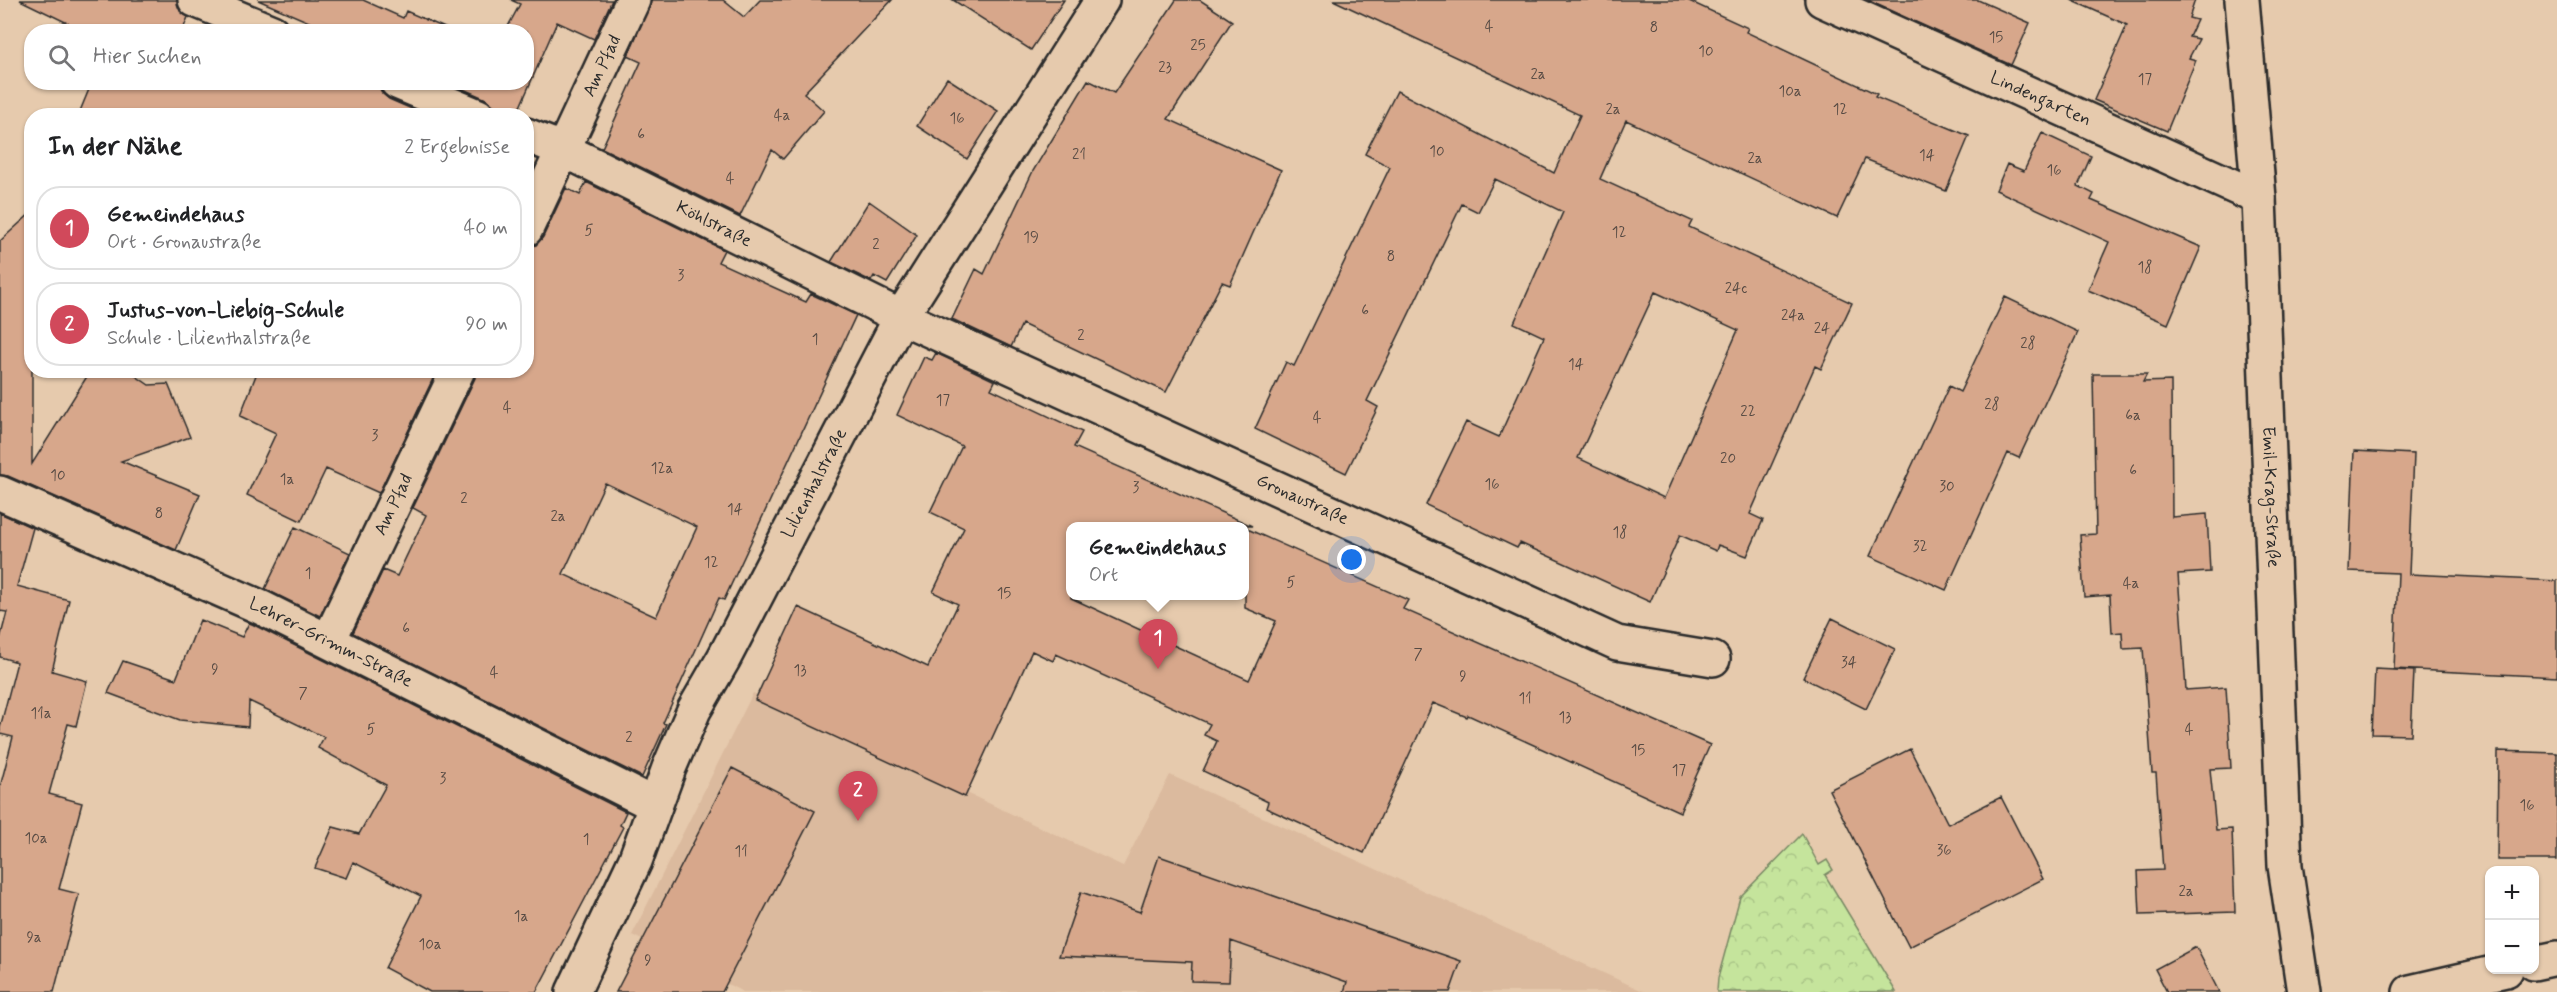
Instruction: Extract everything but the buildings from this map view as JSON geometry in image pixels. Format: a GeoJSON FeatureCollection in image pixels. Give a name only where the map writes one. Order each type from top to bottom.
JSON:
{"type":"FeatureCollection","features":[{"type":"Feature","properties":{"kind":"street"},"geometry":{"type":"LineString","coordinates":[[195,0],[253,24]]}},
{"type":"Feature","properties":{"kind":"street","name":"Am Pfad"},"geometry":{"type":"LineString","coordinates":[[534,212],[633,0]]}},
{"type":"Feature","properties":{"kind":"street","name":"Lilienthalstraße"},"geometry":{"type":"LineString","coordinates":[[573,992],[635,861],[694,710],[724,658],[901,317],[1102,0]]}},
{"type":"Feature","properties":{"kind":"street","name":"Lindengarten"},"geometry":{"type":"LineString","coordinates":[[1822,0],[2259,198]]}},
{"type":"Feature","properties":{"kind":"street","name":"Emil-Krag-Straße"},"geometry":{"type":"LineString","coordinates":[[2242,0],[2259,198],[2285,867],[2304,992]]}},
{"type":"Feature","properties":{"kind":"street"},"geometry":{"type":"LineString","coordinates":[[417,90],[459,108]]}},
{"type":"Feature","properties":{"kind":"street","name":"Köhlstraße"},"geometry":{"type":"LineString","coordinates":[[534,138],[564,150],[901,317]]}},
{"type":"Feature","properties":{"kind":"street","name":"Gronaustraße"},"geometry":{"type":"LineString","coordinates":[[901,317],[1617,643],[1713,659]]}},
{"type":"Feature","properties":{"kind":"street","name":"Am Pfad"},"geometry":{"type":"LineString","coordinates":[[329,640],[454,378]]}},
{"type":"Feature","properties":{"kind":"street","name":"Lehrer-Grimm-Straße"},"geometry":{"type":"LineString","coordinates":[[0,493],[260,606],[655,805]]}},
{"type":"Feature","properties":{"kind":"street"},"geometry":{"type":"LineString","coordinates":[[2539,962],[2557,958]]}},
{"type":"Feature","properties":{"kind":"street"},"geometry":{"type":"LineString","coordinates":[[2410,992],[2485,974]]}},
{"type":"Feature","properties":{"kind":"shaded area"},"geometry":{"type":"Polygon","coordinates":[[[753,693],[1123,866],[1170,775],[1645,992],[743,992],[632,935],[753,693]]]}},
{"type":"Feature","properties":{"kind":"green space"},"geometry":{"type":"Polygon","coordinates":[[[1802,834],[1819,865],[1827,860],[1833,870],[1825,875],[1896,992],[1717,992],[1718,978],[1740,897],[1802,834]]]}},
{"type":"Feature","properties":{"kind":"place","name":"Gemeindehaus"},"geometry":{"type":"Point","coordinates":[1158,669]}},
{"type":"Feature","properties":{"kind":"place","name":"Justus-von-Liebig-Schule"},"geometry":{"type":"Point","coordinates":[858,821]}}]}
